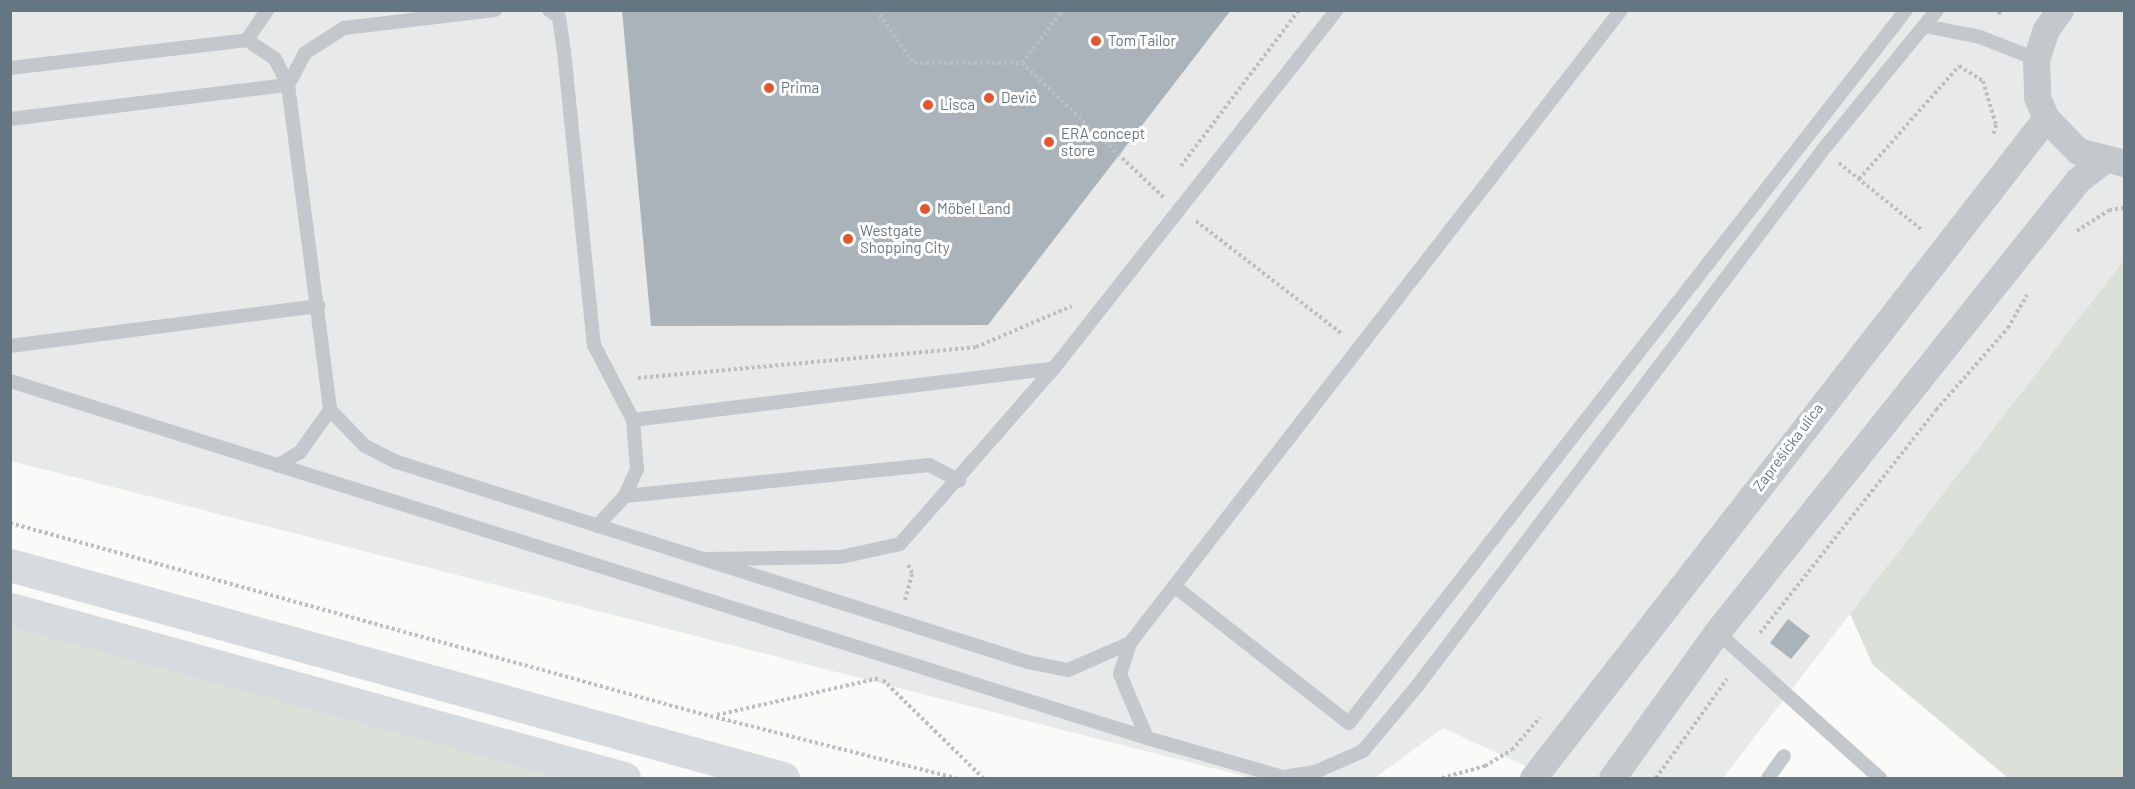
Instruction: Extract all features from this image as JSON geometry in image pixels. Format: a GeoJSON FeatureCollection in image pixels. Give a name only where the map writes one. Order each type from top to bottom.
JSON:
{"type":"FeatureCollection","features":[{"type":"Feature","properties":{"kind":"main road"},"geometry":{"type":"LineString","coordinates":[[10,565],[783,778]]}},
{"type":"Feature","properties":{"kind":"main road"},"geometry":{"type":"LineString","coordinates":[[10,609],[624,778]]}},
{"type":"Feature","properties":{"kind":"street"},"geometry":{"type":"LineString","coordinates":[[2060,10],[2046,29],[2036,59],[2037,97],[2046,118],[2078,151],[2113,162]]}},
{"type":"Feature","properties":{"kind":"street","name":"Zaprešićka ulica"},"geometry":{"type":"LineString","coordinates":[[1533,778],[2046,118]]}},
{"type":"Feature","properties":{"kind":"street"},"geometry":{"type":"LineString","coordinates":[[1612,778],[1717,632],[2078,180],[2113,162]]}},
{"type":"Feature","properties":{"kind":"lane"},"geometry":{"type":"LineString","coordinates":[[247,40],[267,10]]}},
{"type":"Feature","properties":{"kind":"lane"},"geometry":{"type":"LineString","coordinates":[[288,86],[305,53],[344,28],[495,10]]}},
{"type":"Feature","properties":{"kind":"lane"},"geometry":{"type":"LineString","coordinates":[[549,10],[559,17],[564,51],[594,345],[633,420],[637,469],[625,496],[597,526]]}},
{"type":"Feature","properties":{"kind":"lane"},"geometry":{"type":"LineString","coordinates":[[704,560],[841,557],[900,544],[959,480],[1054,368],[1337,10]]}},
{"type":"Feature","properties":{"kind":"lane"},"geometry":{"type":"LineString","coordinates":[[1147,738],[1120,674],[1130,643],[1621,10]]}},
{"type":"Feature","properties":{"kind":"lane"},"geometry":{"type":"LineString","coordinates":[[1174,586],[1349,723],[1906,10]]}},
{"type":"Feature","properties":{"kind":"lane"},"geometry":{"type":"LineString","coordinates":[[10,381],[1147,738],[1283,777],[1314,772],[1363,751],[1822,151],[1937,10]]}},
{"type":"Feature","properties":{"kind":"lane"},"geometry":{"type":"LineString","coordinates":[[1925,26],[1980,37],[2036,59]]}},
{"type":"Feature","properties":{"kind":"lane"},"geometry":{"type":"LineString","coordinates":[[10,68],[247,40],[275,59],[288,86],[330,410],[365,446],[397,462],[597,526],[1068,670],[1130,643]]}},
{"type":"Feature","properties":{"kind":"lane"},"geometry":{"type":"LineString","coordinates":[[10,120],[288,86]]}},
{"type":"Feature","properties":{"kind":"lane"},"geometry":{"type":"LineString","coordinates":[[10,346],[318,306]]}},
{"type":"Feature","properties":{"kind":"lane"},"geometry":{"type":"LineString","coordinates":[[633,420],[1054,368]]}},
{"type":"Feature","properties":{"kind":"lane"},"geometry":{"type":"LineString","coordinates":[[278,465],[300,452],[330,410]]}},
{"type":"Feature","properties":{"kind":"lane"},"geometry":{"type":"LineString","coordinates":[[625,496],[929,465],[959,480]]}},
{"type":"Feature","properties":{"kind":"lane"},"geometry":{"type":"LineString","coordinates":[[1717,632],[1880,778]]}},
{"type":"Feature","properties":{"kind":"lane"},"geometry":{"type":"LineString","coordinates":[[1768,778],[1784,756]]}},
{"type":"Feature","properties":{"kind":"path"},"geometry":{"type":"LineString","coordinates":[[876,10],[914,63],[1022,63],[1063,10]]}},
{"type":"Feature","properties":{"kind":"path"},"geometry":{"type":"LineString","coordinates":[[1174,176],[1299,10]]}},
{"type":"Feature","properties":{"kind":"path"},"geometry":{"type":"LineString","coordinates":[[1859,179],[1959,66]]}},
{"type":"Feature","properties":{"kind":"path"},"geometry":{"type":"LineString","coordinates":[[1822,151],[1925,232]]}},
{"type":"Feature","properties":{"kind":"path"},"geometry":{"type":"LineString","coordinates":[[1154,203],[1167,185]]}},
{"type":"Feature","properties":{"kind":"path"},"geometry":{"type":"LineString","coordinates":[[2069,236],[2109,210],[2124,208]]}},
{"type":"Feature","properties":{"kind":"path"},"geometry":{"type":"LineString","coordinates":[[1760,633],[1935,410],[2008,328],[2030,290]]}},
{"type":"Feature","properties":{"kind":"path"},"geometry":{"type":"LineString","coordinates":[[634,375],[643,382],[976,347],[1082,302]]}},
{"type":"Feature","properties":{"kind":"path"},"geometry":{"type":"LineString","coordinates":[[10,522],[714,715],[956,778]]}},
{"type":"Feature","properties":{"kind":"path"},"geometry":{"type":"LineString","coordinates":[[714,715],[881,678]]}},
{"type":"Feature","properties":{"kind":"path"},"geometry":{"type":"LineString","coordinates":[[1656,778],[1727,679]]}},
{"type":"Feature","properties":{"kind":"shaded area"},"geometry":{"type":"Polygon","coordinates":[[[10,11],[2124,11],[2124,260],[1723,778],[1552,778],[1443,728],[1375,778],[1251,778],[11,461],[10,11]]]}},
{"type":"Feature","properties":{"kind":"shaded area"},"geometry":{"type":"Polygon","coordinates":[[[2124,260],[2124,778],[2008,778],[1873,665],[1850,614],[2124,260]]]}},
{"type":"Feature","properties":{"kind":"shaded area"},"geometry":{"type":"Polygon","coordinates":[[[10,625],[344,718],[563,778],[11,778],[10,625]]]}},
{"type":"Feature","properties":{"kind":"building","name":"Westgate Shopping City"},"geometry":{"type":"Polygon","coordinates":[[[622,10],[1231,10],[988,325],[651,326],[622,10]]]}},
{"type":"Feature","properties":{"kind":"building"},"geometry":{"type":"Polygon","coordinates":[[[1788,619],[1810,636],[1791,659],[1770,643],[1788,619]]]}},
{"type":"Feature","properties":{"kind":"place","name":"Tom Tailor"},"geometry":{"type":"Point","coordinates":[1096,41]}},
{"type":"Feature","properties":{"kind":"place","name":"Prima"},"geometry":{"type":"Point","coordinates":[769,88]}},
{"type":"Feature","properties":{"kind":"place","name":"Dević"},"geometry":{"type":"Point","coordinates":[989,98]}},
{"type":"Feature","properties":{"kind":"place","name":"Lisca"},"geometry":{"type":"Point","coordinates":[928,105]}},
{"type":"Feature","properties":{"kind":"place","name":"ERA concept store"},"geometry":{"type":"Point","coordinates":[1049,142]}},
{"type":"Feature","properties":{"kind":"place","name":"Möbel Land"},"geometry":{"type":"Point","coordinates":[925,209]}},
{"type":"Feature","properties":{"kind":"place","name":"Westgate Shopping City"},"geometry":{"type":"Point","coordinates":[848,239]}}]}
